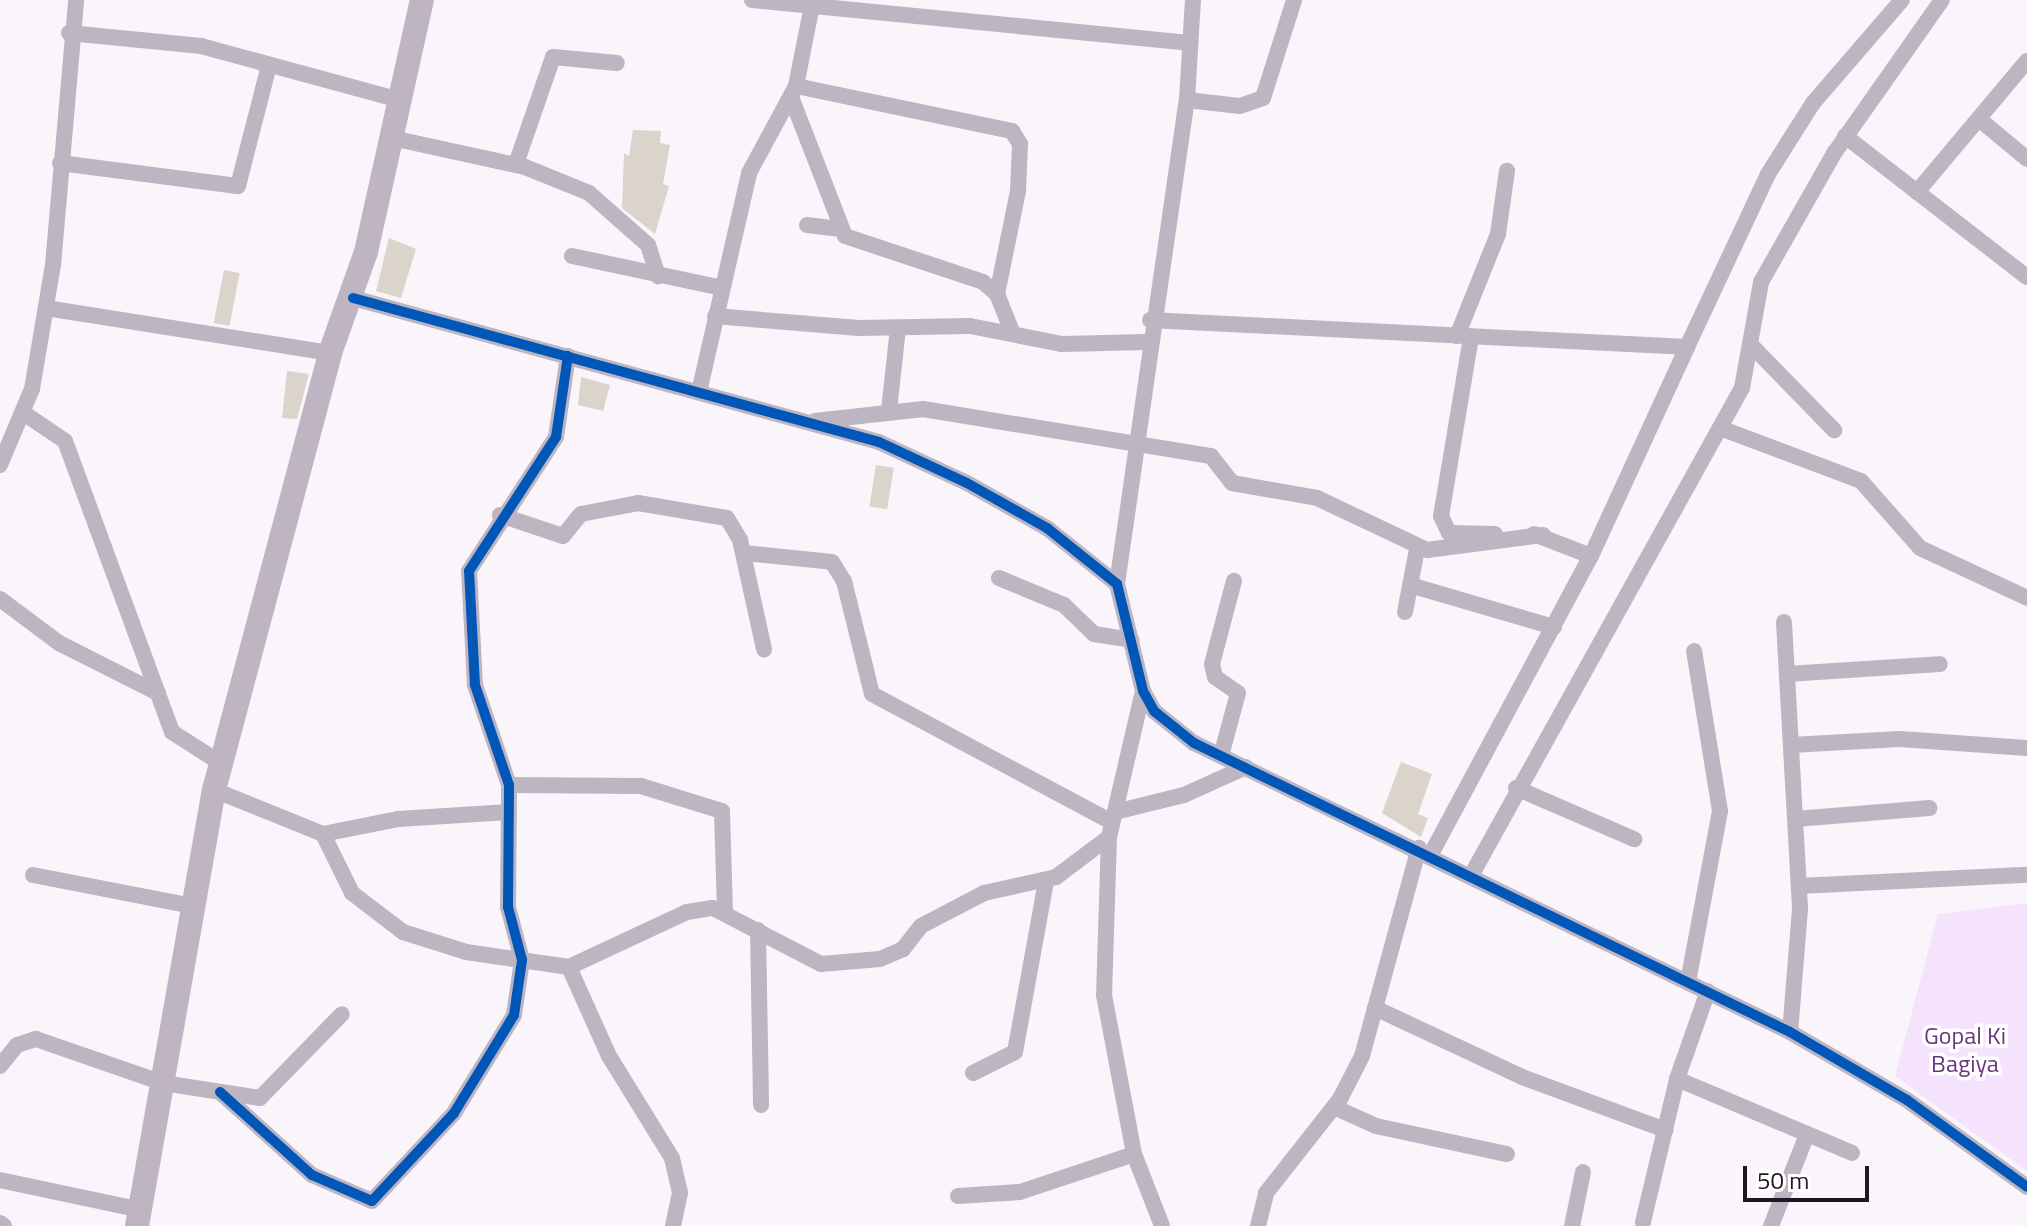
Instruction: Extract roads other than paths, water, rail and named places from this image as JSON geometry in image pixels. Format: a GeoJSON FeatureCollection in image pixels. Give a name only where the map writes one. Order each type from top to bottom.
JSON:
{"type":"FeatureCollection","features":[{"type":"Feature","properties":{"kind":"main road"},"geometry":{"type":"LineString","coordinates":[[139,1218],[197,907],[214,790],[330,353],[353,298],[422,0]]}},
{"type":"Feature","properties":{"kind":"street"},"geometry":{"type":"LineString","coordinates":[[0,465],[25,414],[46,308],[69,33],[76,0]]}},
{"type":"Feature","properties":{"kind":"street"},"geometry":{"type":"LineString","coordinates":[[752,0],[812,2],[1189,43]]}},
{"type":"Feature","properties":{"kind":"street"},"geometry":{"type":"LineString","coordinates":[[1193,0],[1187,100],[1150,320],[1117,584],[1143,691],[1167,724],[1221,756],[1425,851],[1790,1032],[1907,1100],[2027,1187]]}},
{"type":"Feature","properties":{"kind":"street"},"geometry":{"type":"LineString","coordinates":[[1187,100],[1240,106],[1263,98],[1294,0]]}},
{"type":"Feature","properties":{"kind":"street"},"geometry":{"type":"LineString","coordinates":[[1258,1226],[1266,1193],[1334,1107],[1362,1056],[1425,851],[1554,627],[1591,556],[1768,174],[1813,103],[1902,0]]}},
{"type":"Feature","properties":{"kind":"street"},"geometry":{"type":"LineString","coordinates":[[1472,874],[1516,788],[1720,428],[1754,348],[1761,282],[1845,136],[1942,0]]}},
{"type":"Feature","properties":{"kind":"street"},"geometry":{"type":"LineString","coordinates":[[699,392],[749,173],[793,92],[812,2]]}},
{"type":"Feature","properties":{"kind":"street"},"geometry":{"type":"LineString","coordinates":[[69,33],[201,46],[400,100]]}},
{"type":"Feature","properties":{"kind":"street"},"geometry":{"type":"LineString","coordinates":[[516,164],[553,57],[617,63]]}},
{"type":"Feature","properties":{"kind":"street"},"geometry":{"type":"LineString","coordinates":[[1917,192],[2027,61]]}},
{"type":"Feature","properties":{"kind":"street"},"geometry":{"type":"LineString","coordinates":[[60,163],[238,186],[269,65]]}},
{"type":"Feature","properties":{"kind":"street"},"geometry":{"type":"LineString","coordinates":[[793,92],[839,229]]}},
{"type":"Feature","properties":{"kind":"street"},"geometry":{"type":"LineString","coordinates":[[793,92],[1012,131],[1020,144],[1018,191],[997,294],[1013,334]]}},
{"type":"Feature","properties":{"kind":"street"},"geometry":{"type":"LineString","coordinates":[[1979,119],[2027,159]]}},
{"type":"Feature","properties":{"kind":"street"},"geometry":{"type":"LineString","coordinates":[[1845,136],[2027,277]]}},
{"type":"Feature","properties":{"kind":"street"},"geometry":{"type":"LineString","coordinates":[[392,138],[516,164],[598,199],[648,245],[658,276]]}},
{"type":"Feature","properties":{"kind":"street"},"geometry":{"type":"LineString","coordinates":[[1507,171],[1498,234],[1464,337],[1444,527],[1458,535],[1543,535],[1591,556]]}},
{"type":"Feature","properties":{"kind":"street"},"geometry":{"type":"LineString","coordinates":[[807,225],[839,229],[997,294]]}},
{"type":"Feature","properties":{"kind":"street"},"geometry":{"type":"LineString","coordinates":[[572,256],[722,288]]}},
{"type":"Feature","properties":{"kind":"street"},"geometry":{"type":"LineString","coordinates":[[353,298],[879,442],[967,483],[1047,528],[1117,584]]}},
{"type":"Feature","properties":{"kind":"street"},"geometry":{"type":"LineString","coordinates":[[46,308],[330,353]]}},
{"type":"Feature","properties":{"kind":"street"},"geometry":{"type":"LineString","coordinates":[[715,316],[1013,334],[1076,345],[1147,342]]}},
{"type":"Feature","properties":{"kind":"street"},"geometry":{"type":"LineString","coordinates":[[1150,320],[1687,347]]}},
{"type":"Feature","properties":{"kind":"street"},"geometry":{"type":"LineString","coordinates":[[889,410],[898,328]]}},
{"type":"Feature","properties":{"kind":"street"},"geometry":{"type":"LineString","coordinates":[[1754,348],[1834,430]]}},
{"type":"Feature","properties":{"kind":"street"},"geometry":{"type":"LineString","coordinates":[[220,1092],[312,1175],[372,1201],[454,1113],[514,1015],[522,960],[508,907],[509,785],[471,651],[469,571],[500,515],[556,437],[568,356]]}},
{"type":"Feature","properties":{"kind":"street"},"geometry":{"type":"LineString","coordinates":[[808,422],[889,410],[1135,441],[1211,456],[1232,483],[1317,498],[1417,549],[1543,535]]}},
{"type":"Feature","properties":{"kind":"street"},"geometry":{"type":"LineString","coordinates":[[25,414],[65,441],[178,740],[222,764]]}},
{"type":"Feature","properties":{"kind":"street"},"geometry":{"type":"LineString","coordinates":[[1720,428],[1861,481],[1920,548],[2027,598]]}},
{"type":"Feature","properties":{"kind":"street"},"geometry":{"type":"LineString","coordinates":[[500,515],[563,536],[588,511],[651,503],[727,518],[744,553],[764,649]]}},
{"type":"Feature","properties":{"kind":"street"},"geometry":{"type":"LineString","coordinates":[[1405,612],[1417,549]]}},
{"type":"Feature","properties":{"kind":"street"},"geometry":{"type":"LineString","coordinates":[[744,553],[839,567],[872,694],[1112,824]]}},
{"type":"Feature","properties":{"kind":"street"},"geometry":{"type":"LineString","coordinates":[[999,578],[1064,605],[1094,634],[1132,640]]}},
{"type":"Feature","properties":{"kind":"street"},"geometry":{"type":"LineString","coordinates":[[1221,756],[1238,693],[1215,677],[1212,664],[1234,581]]}},
{"type":"Feature","properties":{"kind":"street"},"geometry":{"type":"LineString","coordinates":[[1410,585],[1554,627]]}},
{"type":"Feature","properties":{"kind":"street"},"geometry":{"type":"LineString","coordinates":[[0,599],[59,643],[158,693]]}},
{"type":"Feature","properties":{"kind":"street"},"geometry":{"type":"LineString","coordinates":[[1784,622],[1799,886],[1790,1032]]}},
{"type":"Feature","properties":{"kind":"street"},"geometry":{"type":"LineString","coordinates":[[1688,982],[1720,811],[1694,651]]}},
{"type":"Feature","properties":{"kind":"street"},"geometry":{"type":"LineString","coordinates":[[1787,674],[1940,664]]}},
{"type":"Feature","properties":{"kind":"street"},"geometry":{"type":"LineString","coordinates":[[1143,691],[1112,824],[1104,995],[1134,1154],[1162,1226]]}},
{"type":"Feature","properties":{"kind":"street"},"geometry":{"type":"LineString","coordinates":[[1791,745],[1900,739],[2027,748]]}},
{"type":"Feature","properties":{"kind":"street"},"geometry":{"type":"LineString","coordinates":[[323,834],[352,893],[403,932],[522,960],[569,967],[687,912],[725,910],[805,958],[850,964],[895,955],[921,926],[984,893],[1046,882],[1112,824],[1246,767]]}},
{"type":"Feature","properties":{"kind":"street"},"geometry":{"type":"LineString","coordinates":[[509,785],[641,786],[722,811],[725,910]]}},
{"type":"Feature","properties":{"kind":"street"},"geometry":{"type":"LineString","coordinates":[[1516,788],[1634,839]]}},
{"type":"Feature","properties":{"kind":"street"},"geometry":{"type":"LineString","coordinates":[[214,790],[323,834],[398,819],[509,812]]}},
{"type":"Feature","properties":{"kind":"street"},"geometry":{"type":"LineString","coordinates":[[1796,819],[1930,808]]}},
{"type":"Feature","properties":{"kind":"street"},"geometry":{"type":"LineString","coordinates":[[33,875],[197,907]]}},
{"type":"Feature","properties":{"kind":"street"},"geometry":{"type":"LineString","coordinates":[[1799,886],[2027,875]]}},
{"type":"Feature","properties":{"kind":"street"},"geometry":{"type":"LineString","coordinates":[[973,1073],[1015,1052],[1046,882]]}},
{"type":"Feature","properties":{"kind":"street"},"geometry":{"type":"LineString","coordinates":[[758,930],[761,1105]]}},
{"type":"Feature","properties":{"kind":"street"},"geometry":{"type":"LineString","coordinates":[[569,967],[609,1056],[672,1158],[680,1193],[673,1226]]}},
{"type":"Feature","properties":{"kind":"street"},"geometry":{"type":"LineString","coordinates":[[1643,1222],[1677,1079],[1708,991]]}},
{"type":"Feature","properties":{"kind":"street"},"geometry":{"type":"LineString","coordinates":[[1375,1008],[1522,1077],[1665,1130]]}},
{"type":"Feature","properties":{"kind":"street"},"geometry":{"type":"LineString","coordinates":[[0,1066],[17,1045],[36,1039],[163,1083],[220,1092],[267,1095],[342,1014]]}},
{"type":"Feature","properties":{"kind":"street"},"geometry":{"type":"LineString","coordinates":[[1677,1079],[1852,1153]]}},
{"type":"Feature","properties":{"kind":"street"},"geometry":{"type":"LineString","coordinates":[[1334,1107],[1376,1126],[1507,1154]]}},
{"type":"Feature","properties":{"kind":"street"},"geometry":{"type":"LineString","coordinates":[[1771,1226],[1807,1134]]}},
{"type":"Feature","properties":{"kind":"street"},"geometry":{"type":"LineString","coordinates":[[958,1196],[1020,1192],[1134,1154]]}},
{"type":"Feature","properties":{"kind":"street"},"geometry":{"type":"LineString","coordinates":[[1572,1226],[1583,1172]]}},
{"type":"Feature","properties":{"kind":"street"},"geometry":{"type":"LineString","coordinates":[[0,1180],[139,1218]]}},
{"type":"Feature","properties":{"kind":"park label","name":"Gopal Ki Bagiya"},"geometry":{"type":"Point","coordinates":[1965,1050]}}]}
